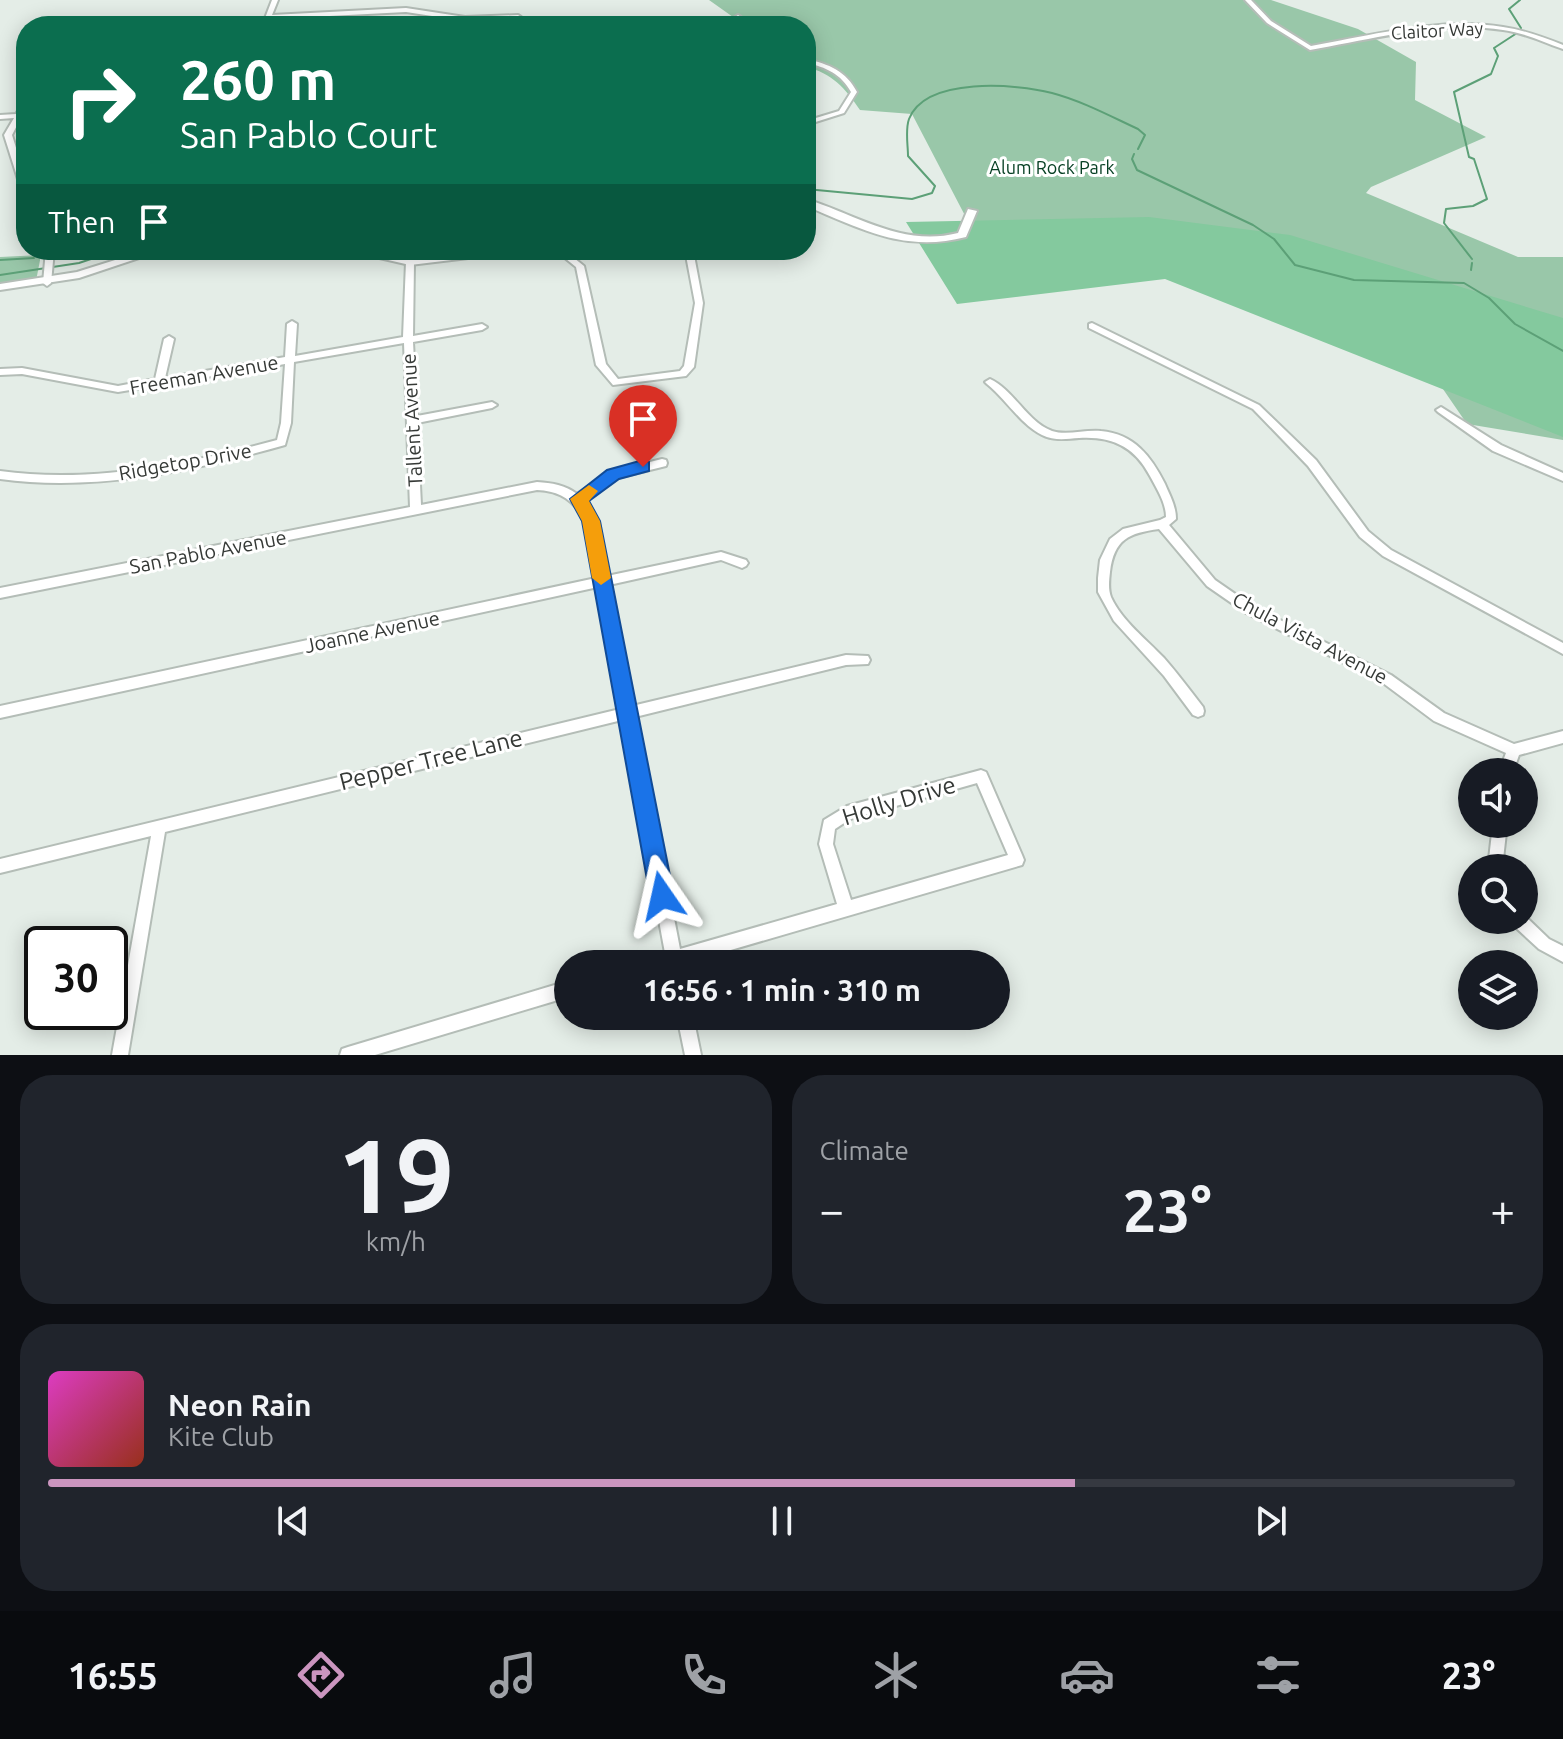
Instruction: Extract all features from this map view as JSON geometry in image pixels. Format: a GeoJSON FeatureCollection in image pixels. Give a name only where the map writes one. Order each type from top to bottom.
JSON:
{"type":"FeatureCollection","features":[{"type":"Feature","properties":{"kind":"street","name":"Claitor Way"},"geometry":{"type":"LineString","coordinates":[[1248,0],[1269,22],[1310,48],[1398,31],[1468,27],[1528,35],[1563,47]]}},
{"type":"Feature","properties":{"kind":"street"},"geometry":{"type":"LineString","coordinates":[[294,16],[425,11],[450,16]]}},
{"type":"Feature","properties":{"kind":"street"},"geometry":{"type":"LineString","coordinates":[[816,64],[834,69],[848,78],[854,92],[842,112],[816,120]]}},
{"type":"Feature","properties":{"kind":"street"},"geometry":{"type":"LineString","coordinates":[[0,117],[16,118],[8,135],[16,160]]}},
{"type":"Feature","properties":{"kind":"street"},"geometry":{"type":"LineString","coordinates":[[816,206],[882,232],[935,241],[962,235],[972,211]]}},
{"type":"Feature","properties":{"kind":"street"},"geometry":{"type":"LineString","coordinates":[[49,273],[50,260]]}},
{"type":"Feature","properties":{"kind":"street"},"geometry":{"type":"LineString","coordinates":[[0,287],[111,260]]}},
{"type":"Feature","properties":{"kind":"street"},"geometry":{"type":"LineString","coordinates":[[401,260],[427,260]]}},
{"type":"Feature","properties":{"kind":"street"},"geometry":{"type":"LineString","coordinates":[[572,260],[580,266],[601,365],[616,383],[683,374],[689,367],[699,303],[691,260]]}},
{"type":"Feature","properties":{"kind":"street","name":"Tallent Avenue"},"geometry":{"type":"LineString","coordinates":[[410,262],[408,339],[416,510],[537,486],[565,490],[578,499]]}},
{"type":"Feature","properties":{"kind":"street"},"geometry":{"type":"LineString","coordinates":[[289,361],[292,324]]}},
{"type":"Feature","properties":{"kind":"street"},"geometry":{"type":"LineString","coordinates":[[1092,326],[1256,407],[1312,463],[1364,534],[1387,553],[1563,649]]}},
{"type":"Feature","properties":{"kind":"street","name":"Freeman Avenue"},"geometry":{"type":"LineString","coordinates":[[0,372],[22,371],[118,389],[482,327]]}},
{"type":"Feature","properties":{"kind":"street"},"geometry":{"type":"LineString","coordinates":[[159,383],[169,339]]}},
{"type":"Feature","properties":{"kind":"street","name":"Ridgetop Drive"},"geometry":{"type":"LineString","coordinates":[[2,479],[76,481],[247,453],[281,442],[286,423],[289,361]]}},
{"type":"Feature","properties":{"kind":"street"},"geometry":{"type":"LineString","coordinates":[[990,382],[1046,433],[1063,436],[1103,433],[1125,439],[1138,447],[1171,509],[1171,519],[1116,537],[1108,548],[1104,594],[1123,625],[1167,671],[1198,711]]}},
{"type":"Feature","properties":{"kind":"street"},"geometry":{"type":"LineString","coordinates":[[412,420],[492,405]]}},
{"type":"Feature","properties":{"kind":"street"},"geometry":{"type":"LineString","coordinates":[[1441,410],[1497,448],[1563,477]]}},
{"type":"Feature","properties":{"kind":"street"},"geometry":{"type":"LineString","coordinates":[[662,463],[614,475],[578,499],[591,521],[672,950]]}},
{"type":"Feature","properties":{"kind":"street","name":"San Pablo Avenue"},"geometry":{"type":"LineString","coordinates":[[0,593],[416,510]]}},
{"type":"Feature","properties":{"kind":"street","name":"Chula Vista Avenue"},"geometry":{"type":"LineString","coordinates":[[1162,524],[1211,583],[1250,610],[1387,679],[1439,717],[1514,750]]}},
{"type":"Feature","properties":{"kind":"street","name":"Joanne Avenue"},"geometry":{"type":"LineString","coordinates":[[0,712],[721,556],[732,556],[742,563]]}},
{"type":"Feature","properties":{"kind":"street","name":"Pepper Tree Lane"},"geometry":{"type":"LineString","coordinates":[[0,866],[846,660],[864,660]]}},
{"type":"Feature","properties":{"kind":"street"},"geometry":{"type":"LineString","coordinates":[[1511,758],[1514,750],[1563,737]]}},
{"type":"Feature","properties":{"kind":"street","name":"Holly Drive"},"geometry":{"type":"LineString","coordinates":[[710,950],[1017,860],[981,776],[847,813],[829,825],[826,844],[846,909]]}},
{"type":"Feature","properties":{"kind":"street"},"geometry":{"type":"LineString","coordinates":[[120,1055],[159,828]]}},
{"type":"Feature","properties":{"kind":"street"},"geometry":{"type":"LineString","coordinates":[[1533,934],[1563,954]]}},
{"type":"Feature","properties":{"kind":"street"},"geometry":{"type":"LineString","coordinates":[[348,1055],[554,993]]}},
{"type":"Feature","properties":{"kind":"street"},"geometry":{"type":"LineString","coordinates":[[688,1030],[693,1055]]}},
{"type":"Feature","properties":{"kind":"green space","name":"Alum Rock Park"},"geometry":{"type":"Polygon","coordinates":[[[709,0],[1271,0],[1358,29],[1416,62],[1415,100],[1486,137],[1371,187],[1366,193],[1518,257],[1563,257],[1563,440],[1467,424],[1421,357],[1199,258],[996,275],[912,114],[860,110],[837,82],[816,71],[816,16],[732,16],[709,0]]]}},
{"type":"Feature","properties":{"kind":"green space"},"geometry":{"type":"Polygon","coordinates":[[[1149,217],[1290,235],[1563,318],[1563,437],[1165,279],[957,304],[906,222],[1149,217]]]}},
{"type":"Feature","properties":{"kind":"green space"},"geometry":{"type":"Polygon","coordinates":[[[0,257],[40,260],[36,281],[0,283],[0,257]]]}},
{"type":"Feature","properties":{"kind":"waterway"},"geometry":{"type":"LineString","coordinates":[[1520,0],[1509,9],[1521,28]]}},
{"type":"Feature","properties":{"kind":"waterway"},"geometry":{"type":"LineString","coordinates":[[1472,259],[1444,223],[1446,209],[1473,206],[1487,199],[1474,159],[1469,157],[1454,92],[1491,74],[1498,56],[1494,48],[1517,33]]}},
{"type":"Feature","properties":{"kind":"waterway"},"geometry":{"type":"LineString","coordinates":[[816,190],[912,199],[932,193],[935,186],[908,156],[909,119],[919,105],[934,96],[974,86],[1017,87],[1074,100],[1138,129],[1145,135],[1138,149]]}},
{"type":"Feature","properties":{"kind":"waterway"},"geometry":{"type":"LineString","coordinates":[[1134,154],[1132,159],[1137,170],[1253,225],[1274,239],[1295,265],[1354,280],[1464,283],[1489,298],[1515,324],[1563,351]]}},
{"type":"Feature","properties":{"kind":"waterway"},"geometry":{"type":"LineString","coordinates":[[0,260],[16,259]]}},
{"type":"Feature","properties":{"kind":"waterway"},"geometry":{"type":"LineString","coordinates":[[0,275],[88,260]]}},
{"type":"Feature","properties":{"kind":"waterway"},"geometry":{"type":"LineString","coordinates":[[1471,270],[1472,263]]}},
{"type":"Feature","properties":{"kind":"slow traffic"},"geometry":{"type":"LineString","coordinates":[[589,491],[578,499],[591,521],[601,578]]}},
{"type":"Feature","properties":{"kind":"route"},"geometry":{"type":"LineString","coordinates":[[643,467],[614,475],[578,499],[591,521],[662,896]]}}]}
